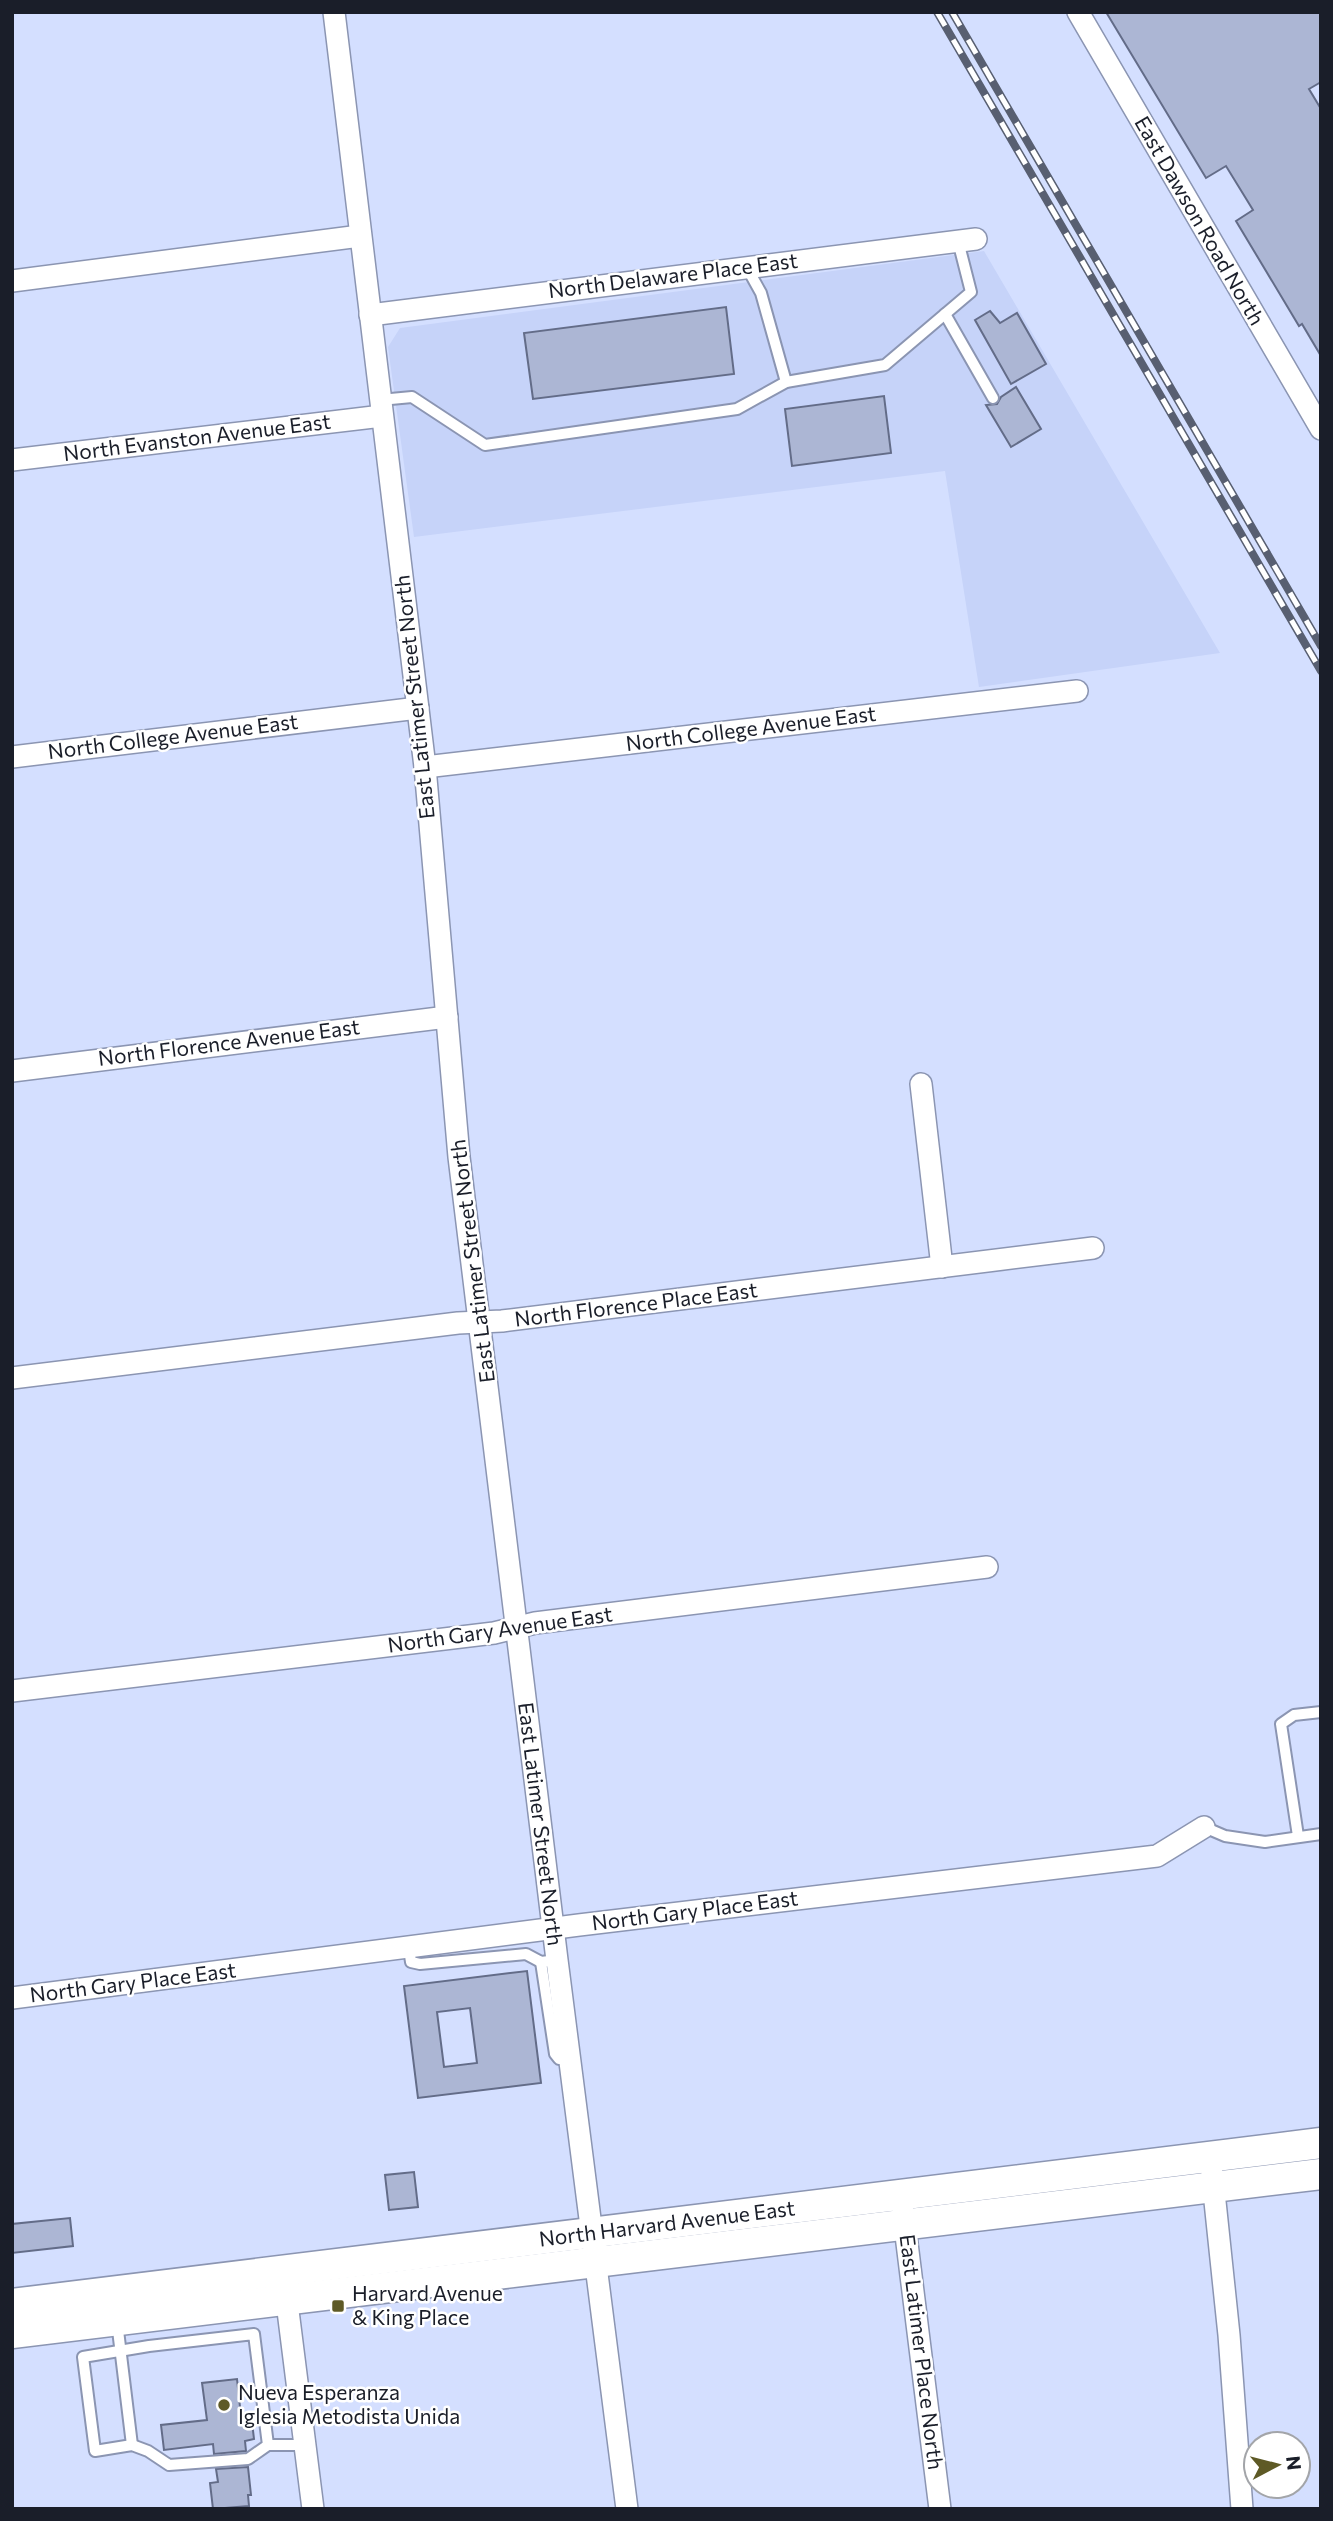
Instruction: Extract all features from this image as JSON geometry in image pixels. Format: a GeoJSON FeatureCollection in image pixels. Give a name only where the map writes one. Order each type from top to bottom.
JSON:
{"type":"FeatureCollection","features":[{"type":"Feature","properties":{"kind":"main road","name":"North Harvard Avenue East"},"geometry":{"type":"LineString","coordinates":[[12,2333],[287,2301],[901,2195],[1321,2143]]}},
{"type":"Feature","properties":{"kind":"main road","name":"North Harvard Avenue East"},"geometry":{"type":"LineString","coordinates":[[12,2304],[284,2271],[905,2226],[1321,2174]]}},
{"type":"Feature","properties":{"kind":"street","name":"East Latimer Street North"},"geometry":{"type":"LineString","coordinates":[[334,12],[425,767],[459,1157],[553,1929],[549,1961],[570,2057],[627,2509]]}},
{"type":"Feature","properties":{"kind":"street","name":"East Dawson Road North"},"geometry":{"type":"LineString","coordinates":[[1078,12],[1321,429]]}},
{"type":"Feature","properties":{"kind":"street"},"geometry":{"type":"LineString","coordinates":[[12,281],[360,236]]}},
{"type":"Feature","properties":{"kind":"street","name":"North Delaware Place East"},"geometry":{"type":"LineString","coordinates":[[370,315],[967,240]]}},
{"type":"Feature","properties":{"kind":"street","name":"North Evanston Avenue East"},"geometry":{"type":"LineString","coordinates":[[12,460],[381,408]]}},
{"type":"Feature","properties":{"kind":"street","name":"North College Avenue East"},"geometry":{"type":"LineString","coordinates":[[425,767],[1076,691]]}},
{"type":"Feature","properties":{"kind":"street","name":"North College Avenue East"},"geometry":{"type":"LineString","coordinates":[[12,757],[418,708]]}},
{"type":"Feature","properties":{"kind":"street","name":"North Florence Avenue East"},"geometry":{"type":"LineString","coordinates":[[12,1071],[447,1017]]}},
{"type":"Feature","properties":{"kind":"street"},"geometry":{"type":"LineString","coordinates":[[920,1084],[942,1267]]}},
{"type":"Feature","properties":{"kind":"street","name":"North Florence Place East"},"geometry":{"type":"LineString","coordinates":[[12,1378],[458,1323],[516,1320],[1093,1248]]}},
{"type":"Feature","properties":{"kind":"street","name":"North Gary Avenue East"},"geometry":{"type":"LineString","coordinates":[[12,1691],[494,1633],[534,1623],[988,1567]]}},
{"type":"Feature","properties":{"kind":"street","name":"North Gary Place East"},"geometry":{"type":"LineString","coordinates":[[12,1997],[1157,1856],[1204,1827]]}},
{"type":"Feature","properties":{"kind":"street"},"geometry":{"type":"LineString","coordinates":[[1211,2157],[1229,2335],[1242,2509]]}},
{"type":"Feature","properties":{"kind":"street","name":"East Latimer Place North"},"geometry":{"type":"LineString","coordinates":[[901,2195],[940,2509]]}},
{"type":"Feature","properties":{"kind":"street"},"geometry":{"type":"LineString","coordinates":[[284,2271],[313,2509]]}},
{"type":"Feature","properties":{"kind":"lane"},"geometry":{"type":"LineString","coordinates":[[381,408],[412,397],[485,445],[737,409],[786,382],[885,365],[971,292],[967,240]]}},
{"type":"Feature","properties":{"kind":"lane"},"geometry":{"type":"LineString","coordinates":[[746,266],[761,293],[786,382]]}},
{"type":"Feature","properties":{"kind":"lane"},"geometry":{"type":"LineString","coordinates":[[945,314],[993,398]]}},
{"type":"Feature","properties":{"kind":"lane"},"geometry":{"type":"LineString","coordinates":[[1298,1836],[1281,1724],[1294,1715],[1321,1712]]}},
{"type":"Feature","properties":{"kind":"lane"},"geometry":{"type":"LineString","coordinates":[[1204,1827],[1225,1836],[1265,1842],[1321,1834]]}},
{"type":"Feature","properties":{"kind":"lane"},"geometry":{"type":"LineString","coordinates":[[409,1949],[411,1962],[420,1964],[526,1954],[549,1961]]}},
{"type":"Feature","properties":{"kind":"lane"},"geometry":{"type":"LineString","coordinates":[[117,2322],[132,2445]]}},
{"type":"Feature","properties":{"kind":"lane"},"geometry":{"type":"LineString","coordinates":[[268,2445],[254,2334],[149,2346],[120,2353],[83,2357],[95,2451],[132,2445],[148,2451],[169,2465],[248,2459],[268,2445],[305,2445]]}},
{"type":"Feature","properties":{"kind":"shaded area"},"geometry":{"type":"Polygon","coordinates":[[[984,251],[1220,653],[979,687],[945,471],[414,537],[388,347],[400,328],[984,251]]]}},
{"type":"Feature","properties":{"kind":"building"},"geometry":{"type":"Polygon","coordinates":[[[1106,12],[1321,12],[1321,82],[1309,89],[1321,109],[1321,356],[1302,324],[1299,326],[1236,221],[1253,210],[1226,166],[1206,178],[1106,12]]]}},
{"type":"Feature","properties":{"kind":"building"},"geometry":{"type":"Polygon","coordinates":[[[726,307],[734,374],[533,399],[524,333],[726,307]]]}},
{"type":"Feature","properties":{"kind":"building"},"geometry":{"type":"Polygon","coordinates":[[[990,311],[1000,323],[1017,313],[1046,364],[1011,384],[975,320],[990,311]]]}},
{"type":"Feature","properties":{"kind":"building"},"geometry":{"type":"Polygon","coordinates":[[[1016,387],[1041,429],[1011,447],[986,405],[997,404],[1001,397],[1016,387]]]}},
{"type":"Feature","properties":{"kind":"building"},"geometry":{"type":"Polygon","coordinates":[[[884,396],[891,453],[792,466],[785,409],[884,396]]]}},
{"type":"Feature","properties":{"kind":"building"},"geometry":{"type":"Polygon","coordinates":[[[527,1971],[541,2083],[418,2098],[404,1986],[527,1971]],[[470,2008],[437,2012],[444,2067],[477,2063],[470,2008]]]}},
{"type":"Feature","properties":{"kind":"building"},"geometry":{"type":"Polygon","coordinates":[[[414,2172],[418,2207],[389,2210],[385,2175],[414,2172]]]}},
{"type":"Feature","properties":{"kind":"building"},"geometry":{"type":"Polygon","coordinates":[[[70,2218],[73,2246],[12,2253],[12,2224],[70,2218]]]}},
{"type":"Feature","properties":{"kind":"building","name":"Nueva Esperanza Iglesia Metodista Unida"},"geometry":{"type":"Polygon","coordinates":[[[237,2379],[241,2416],[251,2414],[254,2439],[245,2441],[246,2451],[214,2454],[213,2444],[164,2450],[161,2425],[207,2420],[202,2383],[237,2379]]]}},
{"type":"Feature","properties":{"kind":"building"},"geometry":{"type":"Polygon","coordinates":[[[248,2467],[251,2495],[248,2495],[249,2506],[213,2509],[210,2483],[218,2482],[216,2469],[248,2467]]]}},
{"type":"Feature","properties":{"kind":"railway"},"geometry":{"type":"LineString","coordinates":[[937,12],[1321,671]]}},
{"type":"Feature","properties":{"kind":"railway"},"geometry":{"type":"LineString","coordinates":[[952,12],[1321,646]]}},
{"type":"Feature","properties":{"kind":"place","name":"Harvard Avenue & King Place"},"geometry":{"type":"Point","coordinates":[338,2306]}},
{"type":"Feature","properties":{"kind":"place","name":"Nueva Esperanza Iglesia Metodista Unida"},"geometry":{"type":"Point","coordinates":[224,2405]}}]}
